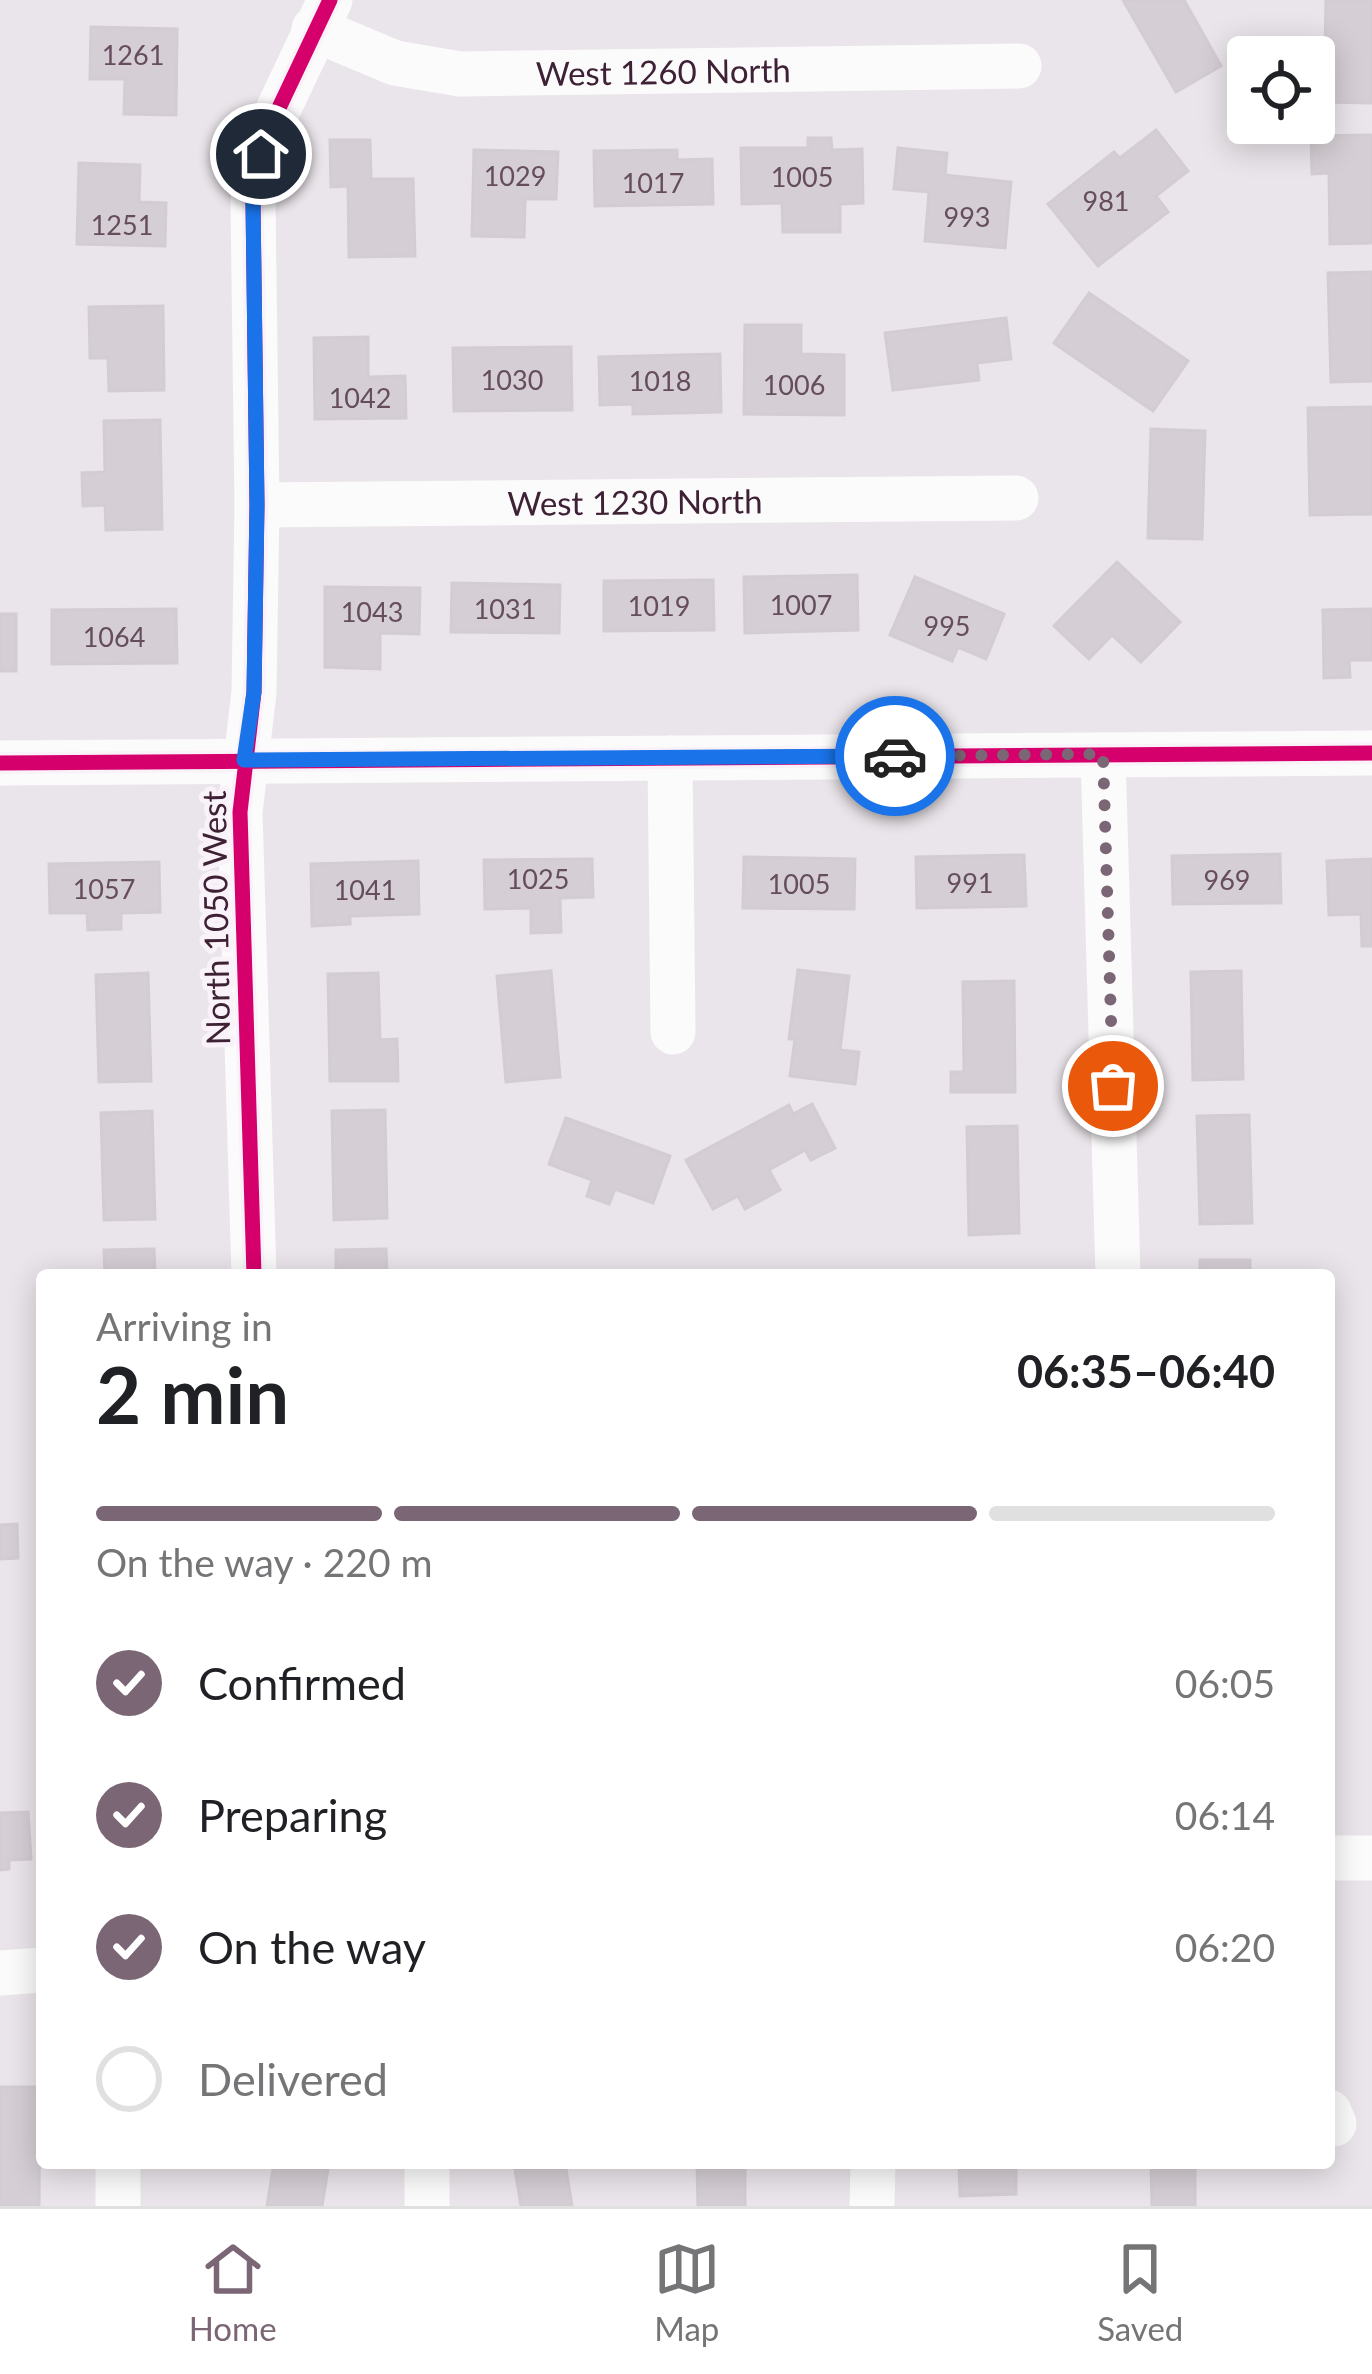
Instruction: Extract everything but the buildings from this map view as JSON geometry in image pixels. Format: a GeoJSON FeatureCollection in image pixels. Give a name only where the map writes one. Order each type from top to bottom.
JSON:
{"type":"FeatureCollection","features":[{"type":"Feature","properties":{"kind":"street","name":"West 1260 North"},"geometry":{"type":"LineString","coordinates":[[322,15],[394,63],[460,74],[1019,66]]}},
{"type":"Feature","properties":{"kind":"street","name":"North 1050 West"},"geometry":{"type":"LineString","coordinates":[[254,1269],[240,812],[254,692],[253,202],[261,154],[322,15]]}},
{"type":"Feature","properties":{"kind":"street","name":"West 1230 North"},"geometry":{"type":"LineString","coordinates":[[257,505],[1016,498]]}},
{"type":"Feature","properties":{"kind":"street"},"geometry":{"type":"LineString","coordinates":[[0,763],[1372,753]]}},
{"type":"Feature","properties":{"kind":"street"},"geometry":{"type":"LineString","coordinates":[[1103,754],[1118,1269]]}},
{"type":"Feature","properties":{"kind":"street"},"geometry":{"type":"LineString","coordinates":[[670,758],[673,1032]]}},
{"type":"Feature","properties":{"kind":"street"},"geometry":{"type":"LineString","coordinates":[[1335,1858],[1372,1858]]}},
{"type":"Feature","properties":{"kind":"street"},"geometry":{"type":"LineString","coordinates":[[0,1972],[36,1970]]}},
{"type":"Feature","properties":{"kind":"street"},"geometry":{"type":"LineString","coordinates":[[118,2169],[118,2206]]}},
{"type":"Feature","properties":{"kind":"street"},"geometry":{"type":"LineString","coordinates":[[427,2169],[427,2206]]}},
{"type":"Feature","properties":{"kind":"street"},"geometry":{"type":"LineString","coordinates":[[872,2206],[873,2169]]}},
{"type":"Feature","properties":{"kind":"cycle path"},"geometry":{"type":"LineString","coordinates":[[254,1269],[240,812],[254,692],[253,202],[261,153],[330,0]]}},
{"type":"Feature","properties":{"kind":"cycle path"},"geometry":{"type":"LineString","coordinates":[[0,763],[1372,753]]}},
{"type":"Feature","properties":{"kind":"way so far"},"geometry":{"type":"LineString","coordinates":[[895,756],[1103,754],[1113,1086]]}},
{"type":"Feature","properties":{"kind":"route"},"geometry":{"type":"LineString","coordinates":[[261,154],[253,202],[254,692],[244,760],[895,756]]}}]}
